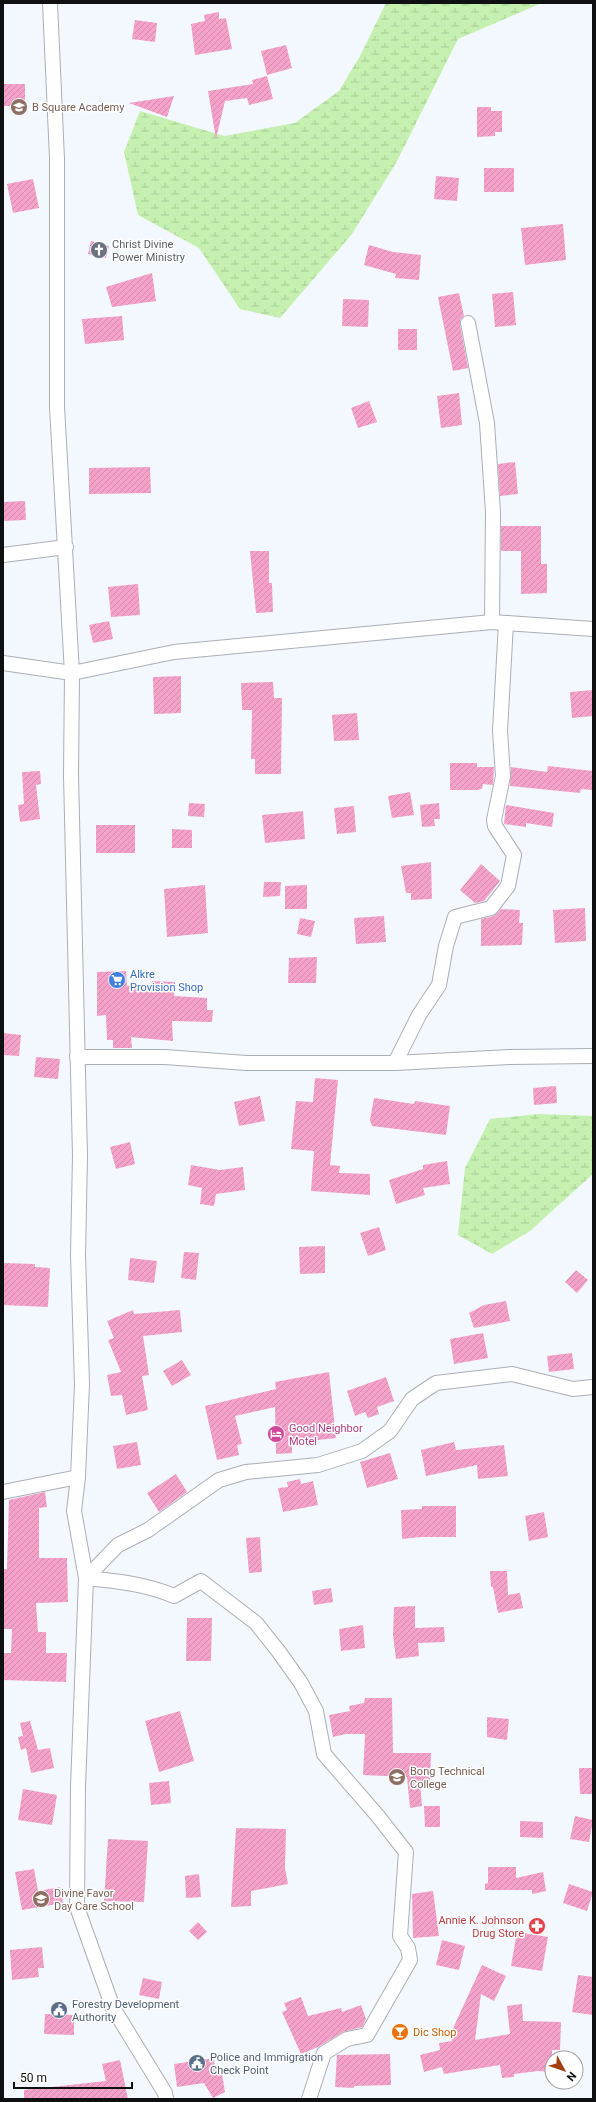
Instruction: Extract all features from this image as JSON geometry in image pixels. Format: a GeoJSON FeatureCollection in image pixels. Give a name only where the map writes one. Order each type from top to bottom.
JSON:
{"type":"FeatureCollection","features":[{"type":"Feature","properties":{"kind":"street"},"geometry":{"type":"LineString","coordinates":[[50,3],[57,159],[57,407],[72,673],[71,775],[80,1156],[78,1255],[82,1384],[78,1478],[74,1511],[86,1578],[78,1787],[77,1907],[113,2008],[165,2093],[166,2099]]}},
{"type":"Feature","properties":{"kind":"street"},"geometry":{"type":"LineString","coordinates":[[395,1063],[419,1015],[439,985],[446,946],[455,917],[491,908],[508,886],[514,855],[495,826],[494,820],[503,776],[500,731],[499,622],[487,423],[468,323]]}},
{"type":"Feature","properties":{"kind":"street"},"geometry":{"type":"LineString","coordinates":[[3,555],[66,547]]}},
{"type":"Feature","properties":{"kind":"street"},"geometry":{"type":"LineString","coordinates":[[3,663],[72,673],[174,652],[499,622],[593,628]]}},
{"type":"Feature","properties":{"kind":"street"},"geometry":{"type":"LineString","coordinates":[[77,1057],[165,1057],[246,1063],[395,1063],[510,1057],[593,1056]]}},
{"type":"Feature","properties":{"kind":"street"},"geometry":{"type":"LineString","coordinates":[[86,1578],[118,1545],[148,1530],[219,1480],[246,1472],[318,1465],[362,1451],[390,1431],[412,1399],[436,1383],[512,1374],[573,1389],[593,1387]]}},
{"type":"Feature","properties":{"kind":"street"},"geometry":{"type":"LineString","coordinates":[[3,1492],[78,1478]]}},
{"type":"Feature","properties":{"kind":"street"},"geometry":{"type":"LineString","coordinates":[[86,1578],[125,1582],[157,1589],[174,1596],[201,1581],[256,1623],[301,1683],[316,1711],[324,1754],[377,1815],[406,1852],[400,1936],[408,1948],[410,1960],[368,2035],[347,2039],[324,2053],[309,2099]]}},
{"type":"Feature","properties":{"kind":"green space"},"geometry":{"type":"Polygon","coordinates":[[[386,3],[542,3],[458,39],[396,163],[352,234],[280,318],[240,309],[199,248],[138,215],[124,152],[140,111],[224,136],[295,123],[339,91],[360,56],[386,3]]]}},
{"type":"Feature","properties":{"kind":"green space"},"geometry":{"type":"Polygon","coordinates":[[[538,1114],[593,1116],[593,1174],[530,1231],[492,1254],[458,1235],[465,1168],[490,1119],[538,1114]]]}},
{"type":"Feature","properties":{"kind":"building"},"geometry":{"type":"Polygon","coordinates":[[[219,12],[219,19],[226,18],[232,49],[195,55],[191,24],[205,21],[204,15],[219,12]]]}},
{"type":"Feature","properties":{"kind":"building"},"geometry":{"type":"Polygon","coordinates":[[[135,20],[157,23],[155,42],[132,39],[135,20]]]}},
{"type":"Feature","properties":{"kind":"building"},"geometry":{"type":"Polygon","coordinates":[[[286,45],[292,68],[267,75],[261,51],[286,45]]]}},
{"type":"Feature","properties":{"kind":"building"},"geometry":{"type":"Polygon","coordinates":[[[267,76],[273,99],[249,105],[247,98],[225,101],[216,139],[208,91],[253,84],[252,80],[267,76]]]}},
{"type":"Feature","properties":{"kind":"building"},"geometry":{"type":"Polygon","coordinates":[[[3,84],[25,84],[25,106],[3,106],[3,84]]]}},
{"type":"Feature","properties":{"kind":"building"},"geometry":{"type":"Polygon","coordinates":[[[174,96],[167,117],[129,103],[174,96]]]}},
{"type":"Feature","properties":{"kind":"building"},"geometry":{"type":"Polygon","coordinates":[[[477,107],[491,107],[491,111],[502,111],[502,132],[495,132],[495,136],[477,137],[477,107]]]}},
{"type":"Feature","properties":{"kind":"building"},"geometry":{"type":"Polygon","coordinates":[[[484,168],[514,168],[514,192],[484,192],[484,168]]]}},
{"type":"Feature","properties":{"kind":"building"},"geometry":{"type":"Polygon","coordinates":[[[436,176],[459,178],[457,201],[434,199],[436,176]]]}},
{"type":"Feature","properties":{"kind":"building"},"geometry":{"type":"Polygon","coordinates":[[[33,179],[39,208],[13,213],[7,184],[33,179]]]}},
{"type":"Feature","properties":{"kind":"building"},"geometry":{"type":"Polygon","coordinates":[[[563,224],[566,260],[525,265],[521,228],[563,224]]]}},
{"type":"Feature","properties":{"kind":"building","name":"Christ Divine Power Ministry"},"geometry":{"type":"Polygon","coordinates":[[[91,241],[109,246],[106,258],[88,254],[91,241]]]}},
{"type":"Feature","properties":{"kind":"building"},"geometry":{"type":"Polygon","coordinates":[[[369,245],[393,252],[421,255],[419,280],[395,278],[396,274],[364,265],[369,245]]]}},
{"type":"Feature","properties":{"kind":"building"},"geometry":{"type":"Polygon","coordinates":[[[152,273],[156,301],[112,307],[106,287],[152,273]]]}},
{"type":"Feature","properties":{"kind":"building"},"geometry":{"type":"Polygon","coordinates":[[[513,292],[516,325],[495,327],[492,294],[513,292]]]}},
{"type":"Feature","properties":{"kind":"building"},"geometry":{"type":"Polygon","coordinates":[[[459,293],[464,316],[460,320],[460,325],[468,368],[453,371],[438,297],[459,293]]]}},
{"type":"Feature","properties":{"kind":"building"},"geometry":{"type":"Polygon","coordinates":[[[343,299],[369,300],[368,327],[342,326],[343,299]]]}},
{"type":"Feature","properties":{"kind":"building"},"geometry":{"type":"Polygon","coordinates":[[[122,316],[124,340],[85,344],[82,319],[122,316]]]}},
{"type":"Feature","properties":{"kind":"building"},"geometry":{"type":"Polygon","coordinates":[[[398,329],[417,329],[417,350],[398,350],[398,329]]]}},
{"type":"Feature","properties":{"kind":"building"},"geometry":{"type":"Polygon","coordinates":[[[459,393],[462,425],[441,428],[437,396],[459,393]]]}},
{"type":"Feature","properties":{"kind":"building"},"geometry":{"type":"Polygon","coordinates":[[[369,401],[377,422],[358,428],[351,408],[369,401]]]}},
{"type":"Feature","properties":{"kind":"building"},"geometry":{"type":"Polygon","coordinates":[[[515,462],[518,494],[500,496],[498,464],[515,462]]]}},
{"type":"Feature","properties":{"kind":"building"},"geometry":{"type":"Polygon","coordinates":[[[150,467],[151,493],[89,494],[89,468],[150,467]]]}},
{"type":"Feature","properties":{"kind":"building"},"geometry":{"type":"Polygon","coordinates":[[[25,501],[26,520],[3,521],[3,502],[25,501]]]}},
{"type":"Feature","properties":{"kind":"building"},"geometry":{"type":"Polygon","coordinates":[[[501,526],[541,526],[541,564],[547,564],[547,593],[521,594],[521,551],[501,551],[501,526]]]}},
{"type":"Feature","properties":{"kind":"building"},"geometry":{"type":"Polygon","coordinates":[[[250,551],[269,551],[269,583],[272,583],[273,612],[256,613],[250,551]]]}},
{"type":"Feature","properties":{"kind":"building"},"geometry":{"type":"Polygon","coordinates":[[[138,584],[140,615],[111,617],[108,587],[138,584]]]}},
{"type":"Feature","properties":{"kind":"building"},"geometry":{"type":"Polygon","coordinates":[[[109,621],[113,639],[93,643],[89,625],[109,621]]]}},
{"type":"Feature","properties":{"kind":"building"},"geometry":{"type":"Polygon","coordinates":[[[181,676],[181,713],[154,714],[153,677],[181,676]]]}},
{"type":"Feature","properties":{"kind":"building"},"geometry":{"type":"Polygon","coordinates":[[[273,682],[274,698],[282,698],[281,774],[255,774],[255,759],[251,759],[252,710],[242,710],[241,683],[273,682]]]}},
{"type":"Feature","properties":{"kind":"building"},"geometry":{"type":"Polygon","coordinates":[[[593,690],[593,716],[572,718],[570,692],[593,690]]]}},
{"type":"Feature","properties":{"kind":"building"},"geometry":{"type":"Polygon","coordinates":[[[357,713],[359,740],[334,741],[332,715],[357,713]]]}},
{"type":"Feature","properties":{"kind":"building"},"geometry":{"type":"Polygon","coordinates":[[[450,763],[477,763],[477,767],[494,767],[493,785],[483,784],[482,789],[477,790],[450,790],[450,763]]]}},
{"type":"Feature","properties":{"kind":"building"},"geometry":{"type":"Polygon","coordinates":[[[548,766],[593,771],[593,790],[581,789],[580,793],[510,786],[511,767],[547,772],[548,766]]]}},
{"type":"Feature","properties":{"kind":"building"},"geometry":{"type":"Polygon","coordinates":[[[40,771],[41,784],[36,785],[40,819],[20,822],[18,805],[24,804],[22,772],[40,771]]]}},
{"type":"Feature","properties":{"kind":"building"},"geometry":{"type":"Polygon","coordinates":[[[410,792],[414,815],[392,818],[388,796],[410,792]]]}},
{"type":"Feature","properties":{"kind":"building"},"geometry":{"type":"Polygon","coordinates":[[[189,803],[205,804],[204,817],[188,816],[189,803]]]}},
{"type":"Feature","properties":{"kind":"building"},"geometry":{"type":"Polygon","coordinates":[[[439,803],[440,819],[434,819],[435,826],[422,827],[420,805],[439,803]]]}},
{"type":"Feature","properties":{"kind":"building"},"geometry":{"type":"Polygon","coordinates":[[[506,805],[554,813],[552,827],[526,823],[526,827],[504,824],[506,805]]]}},
{"type":"Feature","properties":{"kind":"building"},"geometry":{"type":"Polygon","coordinates":[[[354,806],[356,832],[337,834],[334,808],[354,806]]]}},
{"type":"Feature","properties":{"kind":"building"},"geometry":{"type":"Polygon","coordinates":[[[303,811],[305,839],[265,843],[262,815],[303,811]]]}},
{"type":"Feature","properties":{"kind":"building"},"geometry":{"type":"Polygon","coordinates":[[[96,825],[135,825],[135,853],[96,853],[96,825]]]}},
{"type":"Feature","properties":{"kind":"building"},"geometry":{"type":"Polygon","coordinates":[[[172,829],[192,830],[192,848],[172,848],[172,829]]]}},
{"type":"Feature","properties":{"kind":"building"},"geometry":{"type":"Polygon","coordinates":[[[431,862],[432,899],[411,900],[411,893],[406,893],[401,866],[431,862]]]}},
{"type":"Feature","properties":{"kind":"building"},"geometry":{"type":"Polygon","coordinates":[[[481,864],[500,881],[484,901],[475,903],[460,890],[481,864]]]}},
{"type":"Feature","properties":{"kind":"building"},"geometry":{"type":"Polygon","coordinates":[[[264,882],[281,882],[280,896],[263,897],[264,882]]]}},
{"type":"Feature","properties":{"kind":"building"},"geometry":{"type":"Polygon","coordinates":[[[205,885],[208,933],[167,937],[164,889],[205,885]]]}},
{"type":"Feature","properties":{"kind":"building"},"geometry":{"type":"Polygon","coordinates":[[[307,885],[307,909],[285,909],[285,886],[307,885]]]}},
{"type":"Feature","properties":{"kind":"building"},"geometry":{"type":"Polygon","coordinates":[[[585,908],[586,941],[555,943],[553,910],[585,908]]]}},
{"type":"Feature","properties":{"kind":"building"},"geometry":{"type":"Polygon","coordinates":[[[501,909],[520,910],[519,923],[523,923],[522,945],[481,946],[481,919],[494,916],[501,909]]]}},
{"type":"Feature","properties":{"kind":"building"},"geometry":{"type":"Polygon","coordinates":[[[384,916],[386,942],[356,944],[354,918],[384,916]]]}},
{"type":"Feature","properties":{"kind":"building"},"geometry":{"type":"Polygon","coordinates":[[[300,918],[315,921],[311,937],[297,934],[300,918]]]}},
{"type":"Feature","properties":{"kind":"building"},"geometry":{"type":"Polygon","coordinates":[[[317,957],[316,983],[288,983],[289,958],[317,957]]]}},
{"type":"Feature","properties":{"kind":"building"},"geometry":{"type":"Polygon","coordinates":[[[126,971],[127,986],[151,986],[152,981],[175,982],[174,996],[207,998],[207,1010],[213,1010],[212,1022],[172,1021],[173,1041],[131,1037],[132,1048],[113,1048],[113,1040],[107,1040],[106,1015],[97,1016],[97,972],[126,971]]]}},
{"type":"Feature","properties":{"kind":"building"},"geometry":{"type":"Polygon","coordinates":[[[3,1033],[21,1035],[19,1056],[3,1055],[3,1033]]]}},
{"type":"Feature","properties":{"kind":"building"},"geometry":{"type":"Polygon","coordinates":[[[36,1057],[60,1059],[58,1079],[34,1077],[36,1057]]]}},
{"type":"Feature","properties":{"kind":"building"},"geometry":{"type":"Polygon","coordinates":[[[315,1078],[338,1080],[330,1165],[340,1166],[339,1173],[370,1174],[370,1195],[311,1191],[314,1151],[291,1149],[296,1101],[313,1102],[315,1078]]]}},
{"type":"Feature","properties":{"kind":"building"},"geometry":{"type":"Polygon","coordinates":[[[556,1086],[557,1103],[534,1105],[533,1088],[556,1086]]]}},
{"type":"Feature","properties":{"kind":"building"},"geometry":{"type":"Polygon","coordinates":[[[260,1096],[265,1121],[239,1126],[234,1102],[260,1096]]]}},
{"type":"Feature","properties":{"kind":"building"},"geometry":{"type":"Polygon","coordinates":[[[374,1098],[414,1104],[415,1101],[450,1106],[446,1135],[372,1126],[370,1120],[374,1098]]]}},
{"type":"Feature","properties":{"kind":"building"},"geometry":{"type":"Polygon","coordinates":[[[130,1142],[135,1164],[116,1169],[110,1147],[130,1142]]]}},
{"type":"Feature","properties":{"kind":"building"},"geometry":{"type":"Polygon","coordinates":[[[447,1161],[450,1184],[423,1188],[425,1195],[396,1204],[389,1180],[423,1169],[423,1165],[447,1161]]]}},
{"type":"Feature","properties":{"kind":"building"},"geometry":{"type":"Polygon","coordinates":[[[191,1165],[220,1170],[243,1167],[245,1190],[216,1194],[214,1206],[200,1204],[202,1188],[188,1185],[191,1165]]]}},
{"type":"Feature","properties":{"kind":"building"},"geometry":{"type":"Polygon","coordinates":[[[379,1227],[386,1250],[368,1256],[360,1233],[379,1227]]]}},
{"type":"Feature","properties":{"kind":"building"},"geometry":{"type":"Polygon","coordinates":[[[325,1246],[325,1273],[300,1274],[299,1247],[325,1246]]]}},
{"type":"Feature","properties":{"kind":"building"},"geometry":{"type":"Polygon","coordinates":[[[184,1252],[199,1253],[196,1280],[181,1278],[184,1252]]]}},
{"type":"Feature","properties":{"kind":"building"},"geometry":{"type":"Polygon","coordinates":[[[130,1258],[157,1261],[154,1283],[128,1280],[130,1258]]]}},
{"type":"Feature","properties":{"kind":"building"},"geometry":{"type":"Polygon","coordinates":[[[3,1263],[35,1264],[35,1267],[50,1268],[48,1307],[3,1305],[3,1263]]]}},
{"type":"Feature","properties":{"kind":"building"},"geometry":{"type":"Polygon","coordinates":[[[576,1270],[588,1280],[577,1293],[565,1282],[576,1270]]]}},
{"type":"Feature","properties":{"kind":"building"},"geometry":{"type":"Polygon","coordinates":[[[506,1301],[510,1321],[474,1328],[469,1313],[484,1305],[506,1301]]]}},
{"type":"Feature","properties":{"kind":"building"},"geometry":{"type":"Polygon","coordinates":[[[133,1310],[134,1314],[180,1310],[182,1332],[143,1336],[149,1375],[142,1376],[148,1410],[126,1415],[122,1395],[111,1396],[107,1375],[121,1372],[108,1340],[114,1338],[107,1321],[133,1310]]]}},
{"type":"Feature","properties":{"kind":"building"},"geometry":{"type":"Polygon","coordinates":[[[483,1333],[488,1358],[454,1364],[450,1339],[483,1333]]]}},
{"type":"Feature","properties":{"kind":"building"},"geometry":{"type":"Polygon","coordinates":[[[572,1353],[574,1369],[549,1372],[547,1356],[572,1353]]]}},
{"type":"Feature","properties":{"kind":"building"},"geometry":{"type":"Polygon","coordinates":[[[182,1360],[191,1375],[172,1386],[163,1371],[182,1360]]]}},
{"type":"Feature","properties":{"kind":"building"},"geometry":{"type":"Polygon","coordinates":[[[329,1372],[336,1438],[292,1443],[292,1453],[276,1454],[275,1407],[235,1416],[242,1444],[237,1445],[239,1455],[217,1460],[205,1406],[276,1389],[275,1382],[329,1372]]]}},
{"type":"Feature","properties":{"kind":"building"},"geometry":{"type":"Polygon","coordinates":[[[386,1377],[394,1401],[377,1407],[379,1414],[368,1418],[365,1412],[355,1416],[347,1391],[386,1377]]]}},
{"type":"Feature","properties":{"kind":"building"},"geometry":{"type":"Polygon","coordinates":[[[137,1442],[141,1465],[117,1469],[113,1446],[137,1442]]]}},
{"type":"Feature","properties":{"kind":"building"},"geometry":{"type":"Polygon","coordinates":[[[454,1442],[456,1450],[504,1445],[508,1476],[478,1479],[477,1465],[426,1476],[421,1450],[454,1442]]]}},
{"type":"Feature","properties":{"kind":"building"},"geometry":{"type":"Polygon","coordinates":[[[390,1453],[398,1479],[367,1488],[360,1462],[390,1453]]]}},
{"type":"Feature","properties":{"kind":"building"},"geometry":{"type":"Polygon","coordinates":[[[176,1474],[187,1492],[159,1512],[147,1493],[176,1474]]]}},
{"type":"Feature","properties":{"kind":"building"},"geometry":{"type":"Polygon","coordinates":[[[300,1479],[301,1484],[313,1481],[318,1505],[283,1512],[278,1488],[288,1487],[287,1482],[300,1479]]]}},
{"type":"Feature","properties":{"kind":"building"},"geometry":{"type":"Polygon","coordinates":[[[45,1492],[47,1507],[39,1508],[39,1558],[67,1558],[68,1602],[36,1603],[38,1632],[46,1632],[46,1653],[67,1653],[66,1682],[3,1680],[3,1653],[11,1653],[12,1629],[3,1629],[3,1569],[7,1569],[9,1500],[45,1492]]]}},
{"type":"Feature","properties":{"kind":"building"},"geometry":{"type":"Polygon","coordinates":[[[422,1506],[456,1506],[456,1537],[421,1537],[402,1539],[401,1510],[422,1509],[422,1506]]]}},
{"type":"Feature","properties":{"kind":"building"},"geometry":{"type":"Polygon","coordinates":[[[544,1512],[548,1537],[529,1541],[525,1516],[544,1512]]]}},
{"type":"Feature","properties":{"kind":"building"},"geometry":{"type":"Polygon","coordinates":[[[260,1537],[262,1572],[249,1573],[246,1538],[260,1537]]]}},
{"type":"Feature","properties":{"kind":"building"},"geometry":{"type":"Polygon","coordinates":[[[490,1571],[507,1571],[508,1595],[520,1593],[523,1608],[498,1613],[493,1587],[491,1587],[490,1571]]]}},
{"type":"Feature","properties":{"kind":"building"},"geometry":{"type":"Polygon","coordinates":[[[331,1588],[333,1602],[314,1605],[312,1591],[331,1588]]]}},
{"type":"Feature","properties":{"kind":"building"},"geometry":{"type":"Polygon","coordinates":[[[415,1606],[415,1628],[444,1627],[445,1642],[418,1643],[419,1656],[396,1659],[393,1635],[394,1607],[415,1606]]]}},
{"type":"Feature","properties":{"kind":"building"},"geometry":{"type":"Polygon","coordinates":[[[187,1618],[212,1618],[211,1661],[186,1661],[187,1618]]]}},
{"type":"Feature","properties":{"kind":"building"},"geometry":{"type":"Polygon","coordinates":[[[363,1625],[365,1648],[341,1651],[339,1629],[363,1625]]]}},
{"type":"Feature","properties":{"kind":"building"},"geometry":{"type":"Polygon","coordinates":[[[365,1698],[392,1698],[393,1753],[431,1753],[430,1782],[420,1783],[422,1806],[410,1808],[407,1777],[363,1775],[365,1734],[346,1734],[333,1737],[329,1715],[350,1711],[349,1706],[364,1703],[365,1698]]]}},
{"type":"Feature","properties":{"kind":"building"},"geometry":{"type":"Polygon","coordinates":[[[180,1711],[194,1761],[159,1772],[145,1721],[180,1711]]]}},
{"type":"Feature","properties":{"kind":"building"},"geometry":{"type":"Polygon","coordinates":[[[487,1717],[509,1719],[507,1740],[487,1737],[487,1717]]]}},
{"type":"Feature","properties":{"kind":"building"},"geometry":{"type":"Polygon","coordinates":[[[30,1721],[38,1750],[50,1748],[54,1768],[31,1773],[26,1748],[21,1750],[18,1737],[23,1736],[20,1723],[30,1721]]]}},
{"type":"Feature","properties":{"kind":"building"},"geometry":{"type":"Polygon","coordinates":[[[579,1768],[593,1768],[593,1794],[580,1794],[579,1768]]]}},
{"type":"Feature","properties":{"kind":"building"},"geometry":{"type":"Polygon","coordinates":[[[169,1781],[171,1803],[151,1805],[149,1783],[169,1781]]]}},
{"type":"Feature","properties":{"kind":"building"},"geometry":{"type":"Polygon","coordinates":[[[23,1789],[57,1795],[52,1825],[18,1820],[23,1789]]]}},
{"type":"Feature","properties":{"kind":"building"},"geometry":{"type":"Polygon","coordinates":[[[424,1806],[440,1806],[440,1827],[425,1827],[424,1806]]]}},
{"type":"Feature","properties":{"kind":"building"},"geometry":{"type":"Polygon","coordinates":[[[575,1816],[593,1820],[589,1842],[570,1839],[575,1816]]]}},
{"type":"Feature","properties":{"kind":"building"},"geometry":{"type":"Polygon","coordinates":[[[520,1821],[543,1822],[543,1838],[520,1837],[520,1821]]]}},
{"type":"Feature","properties":{"kind":"building"},"geometry":{"type":"Polygon","coordinates":[[[236,1828],[286,1829],[285,1868],[288,1884],[251,1891],[251,1906],[231,1907],[236,1828]]]}},
{"type":"Feature","properties":{"kind":"building"},"geometry":{"type":"Polygon","coordinates":[[[108,1839],[148,1841],[144,1902],[104,1901],[108,1839]]]}},
{"type":"Feature","properties":{"kind":"building"},"geometry":{"type":"Polygon","coordinates":[[[488,1867],[516,1867],[516,1878],[543,1872],[546,1891],[532,1894],[532,1890],[485,1890],[485,1884],[488,1883],[488,1867]]]}},
{"type":"Feature","properties":{"kind":"building","name":"Divine Favor Day Care School"},"geometry":{"type":"Polygon","coordinates":[[[34,1869],[38,1891],[60,1887],[63,1903],[22,1910],[15,1872],[34,1869]]]}},
{"type":"Feature","properties":{"kind":"building"},"geometry":{"type":"Polygon","coordinates":[[[199,1874],[201,1897],[186,1898],[185,1876],[199,1874]]]}},
{"type":"Feature","properties":{"kind":"building"},"geometry":{"type":"Polygon","coordinates":[[[569,1884],[593,1892],[587,1911],[563,1903],[569,1884]]]}},
{"type":"Feature","properties":{"kind":"building"},"geometry":{"type":"Polygon","coordinates":[[[433,1891],[439,1936],[413,1938],[412,1894],[433,1891]]]}},
{"type":"Feature","properties":{"kind":"building"},"geometry":{"type":"Polygon","coordinates":[[[198,1922],[207,1932],[198,1940],[189,1931],[198,1922]]]}},
{"type":"Feature","properties":{"kind":"building"},"geometry":{"type":"Polygon","coordinates":[[[517,1932],[548,1937],[542,1971],[511,1966],[517,1932]]]}},
{"type":"Feature","properties":{"kind":"building"},"geometry":{"type":"Polygon","coordinates":[[[442,1940],[465,1946],[459,1970],[436,1965],[442,1940]]]}},
{"type":"Feature","properties":{"kind":"building"},"geometry":{"type":"Polygon","coordinates":[[[42,1947],[44,1968],[38,1968],[39,1977],[12,1980],[10,1950],[42,1947]]]}},
{"type":"Feature","properties":{"kind":"building"},"geometry":{"type":"Polygon","coordinates":[[[482,1965],[506,1976],[494,2001],[481,1994],[475,2040],[510,2034],[507,2006],[522,2004],[523,2021],[561,2022],[560,2050],[544,2050],[544,2071],[514,2074],[514,2077],[502,2078],[500,2065],[444,2074],[442,2067],[424,2072],[420,2055],[440,2050],[439,2043],[452,2041],[450,2035],[482,1965]]]}},
{"type":"Feature","properties":{"kind":"building"},"geometry":{"type":"Polygon","coordinates":[[[578,1975],[593,1977],[593,2015],[572,2012],[578,1975]]]}},
{"type":"Feature","properties":{"kind":"building"},"geometry":{"type":"Polygon","coordinates":[[[143,1978],[162,1982],[159,1999],[139,1995],[143,1978]]]}},
{"type":"Feature","properties":{"kind":"building"},"geometry":{"type":"Polygon","coordinates":[[[301,1997],[308,2016],[341,2008],[342,2012],[361,2005],[366,2019],[362,2027],[343,2032],[318,2047],[301,2054],[282,2012],[287,2010],[284,2003],[301,1997]]]}},
{"type":"Feature","properties":{"kind":"building"},"geometry":{"type":"Polygon","coordinates":[[[45,2014],[74,2015],[74,2035],[44,2034],[45,2014]]]}},
{"type":"Feature","properties":{"kind":"building"},"geometry":{"type":"Polygon","coordinates":[[[390,2054],[391,2085],[354,2086],[354,2088],[335,2087],[337,2055],[390,2054]]]}},
{"type":"Feature","properties":{"kind":"building"},"geometry":{"type":"Polygon","coordinates":[[[214,2058],[215,2069],[221,2068],[225,2092],[213,2098],[204,2083],[177,2087],[174,2064],[214,2058]]]}},
{"type":"Feature","properties":{"kind":"building"},"geometry":{"type":"Polygon","coordinates":[[[120,2060],[128,2099],[24,2099],[24,2090],[106,2081],[102,2064],[120,2060]]]}},
{"type":"Feature","properties":{"kind":"place","name":"B Square Academy"},"geometry":{"type":"Point","coordinates":[19,107]}},
{"type":"Feature","properties":{"kind":"place","name":"Christ Divine Power Ministry"},"geometry":{"type":"Point","coordinates":[99,250]}},
{"type":"Feature","properties":{"kind":"place","name":"Alkre Provision Shop"},"geometry":{"type":"Point","coordinates":[117,980]}},
{"type":"Feature","properties":{"kind":"place","name":"Good Neighbor Motel"},"geometry":{"type":"Point","coordinates":[276,1434]}},
{"type":"Feature","properties":{"kind":"place","name":"Bong Technical College"},"geometry":{"type":"Point","coordinates":[397,1777]}},
{"type":"Feature","properties":{"kind":"place","name":"Divine Favor Day Care School"},"geometry":{"type":"Point","coordinates":[41,1899]}},
{"type":"Feature","properties":{"kind":"place","name":"Annie K. Johnson Drug Store"},"geometry":{"type":"Point","coordinates":[537,1926]}},
{"type":"Feature","properties":{"kind":"place","name":"Forestry Development Authority"},"geometry":{"type":"Point","coordinates":[59,2010]}},
{"type":"Feature","properties":{"kind":"place","name":"Dic Shop"},"geometry":{"type":"Point","coordinates":[400,2032]}},
{"type":"Feature","properties":{"kind":"place","name":"Police and Immigration Check Point"},"geometry":{"type":"Point","coordinates":[197,2063]}}]}
